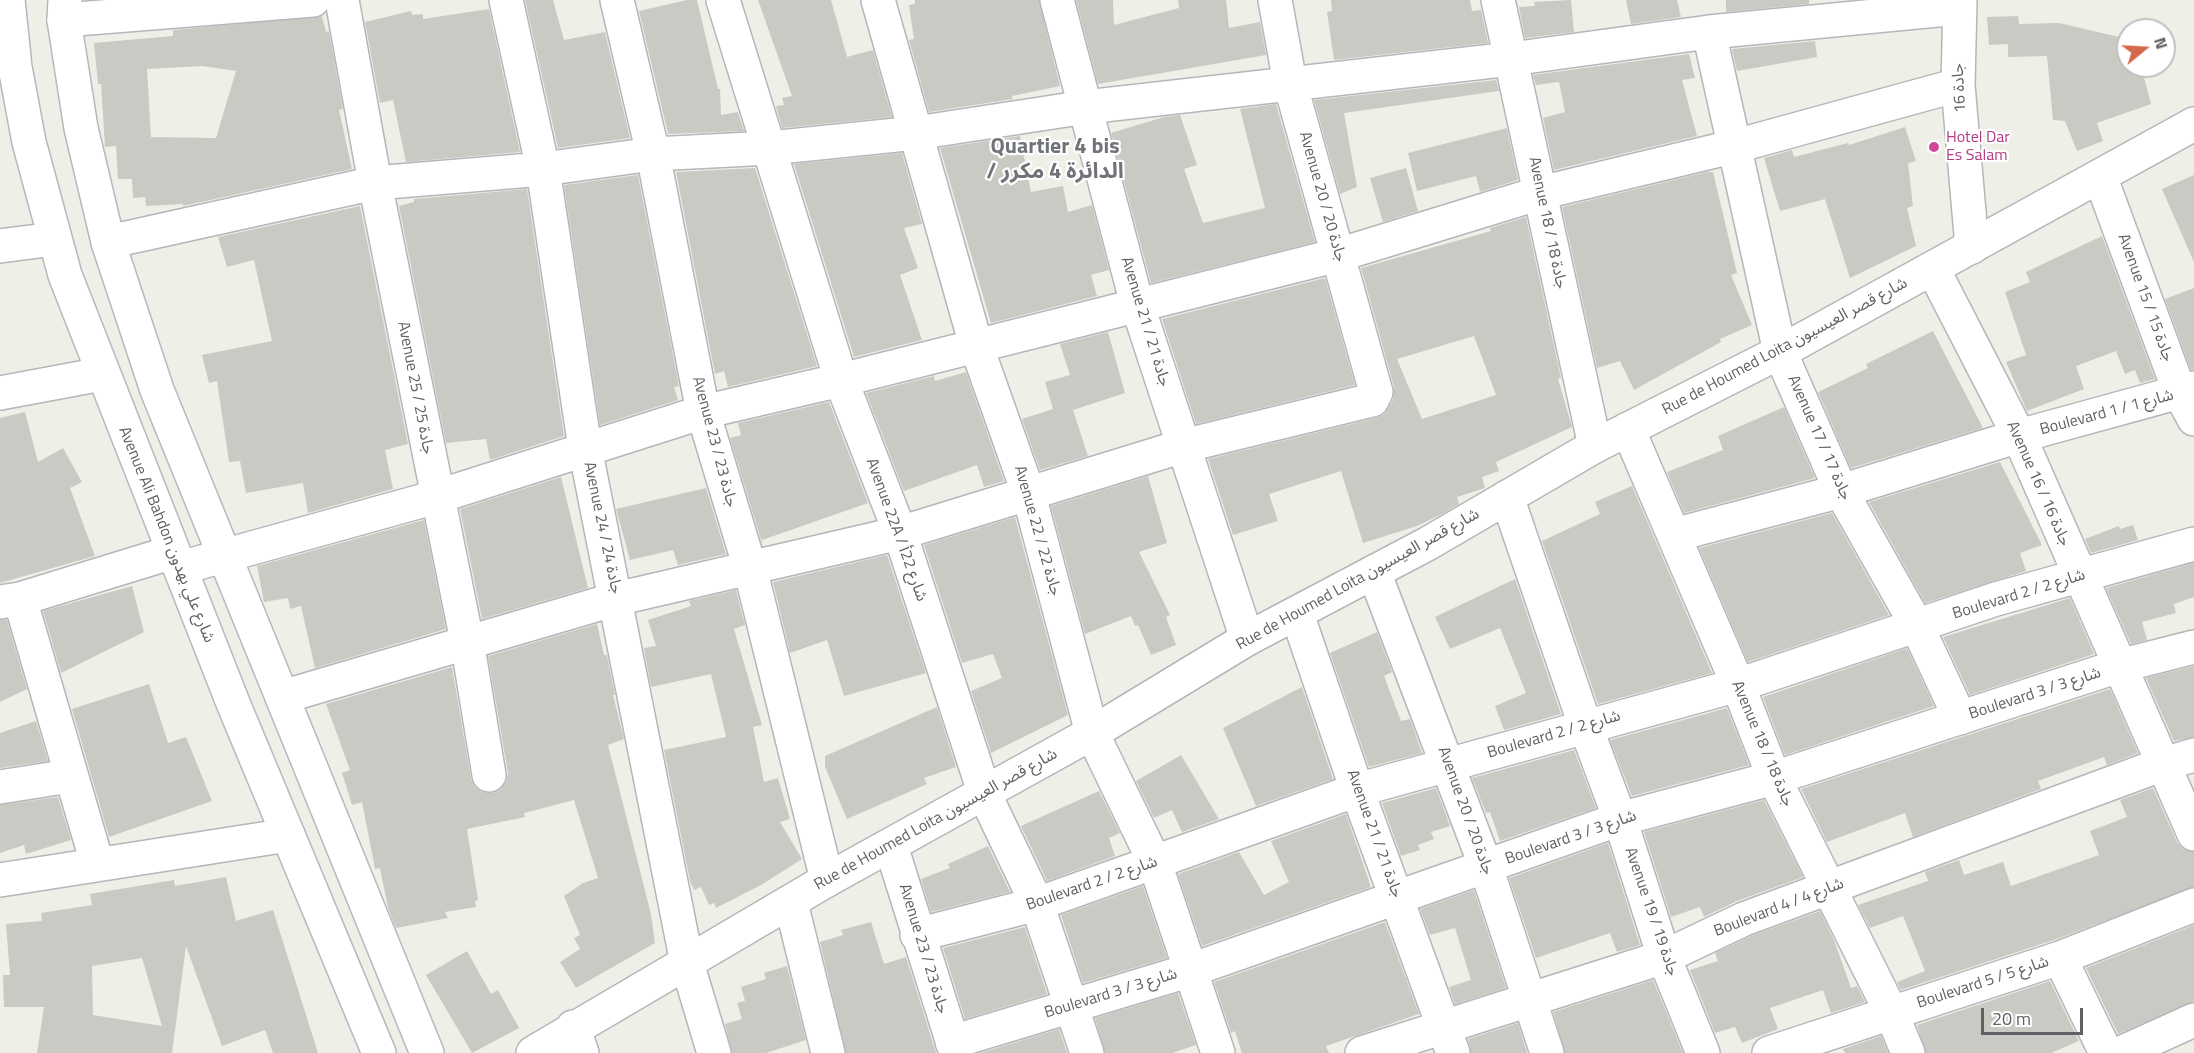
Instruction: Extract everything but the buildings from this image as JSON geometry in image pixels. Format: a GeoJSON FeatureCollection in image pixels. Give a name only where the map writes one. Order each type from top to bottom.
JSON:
{"type":"FeatureCollection","features":[{"type":"Feature","properties":{"kind":"street","name":"Avenue Ali Bahdon شارع علي بهدون"},"geometry":{"type":"LineString","coordinates":[[8,0],[15,67],[28,142],[54,239],[102,374],[288,835],[379,1053]]}},
{"type":"Feature","properties":{"kind":"street"},"geometry":{"type":"LineString","coordinates":[[313,0],[65,10],[81,128],[108,242],[157,390],[427,1053]]}},
{"type":"Feature","properties":{"kind":"street","name":"Avenue 25 / جادة 25"},"geometry":{"type":"LineString","coordinates":[[342,0],[436,497],[467,641],[489,775]]}},
{"type":"Feature","properties":{"kind":"street","name":"Avenue 24 / جادة 24"},"geometry":{"type":"LineString","coordinates":[[506,0],[543,169],[585,448],[687,963],[714,1053]]}},
{"type":"Feature","properties":{"kind":"street","name":"Avenue 23 / جادة 23"},"geometry":{"type":"LineString","coordinates":[[617,0],[653,154],[703,412],[750,568],[827,880]]}},
{"type":"Feature","properties":{"kind":"street","name":"Avenue 22A / شارع 22أ"},"geometry":{"type":"LineString","coordinates":[[723,0],[841,380],[900,533],[985,795],[1037,904],[1087,1053]]}},
{"type":"Feature","properties":{"kind":"street","name":"Avenue 22 / جادة 22"},"geometry":{"type":"LineString","coordinates":[[878,0],[976,345],[1029,495],[1092,733],[1155,863],[1218,1053]]}},
{"type":"Feature","properties":{"kind":"street","name":"Avenue 21 / جادة 21"},"geometry":{"type":"LineString","coordinates":[[1057,0],[1137,304],[1247,639]]}},
{"type":"Feature","properties":{"kind":"street","name":"Avenue 20 / جادة 20"},"geometry":{"type":"LineString","coordinates":[[1183,446],[1372,400],[1376,392],[1290,83],[1275,0]]}},
{"type":"Feature","properties":{"kind":"street","name":"Avenue 18 / جادة 18"},"geometry":{"type":"LineString","coordinates":[[1498,0],[1595,446]]}},
{"type":"Feature","properties":{"kind":"street"},"geometry":{"type":"LineString","coordinates":[[108,242],[375,183],[543,169],[653,154],[770,148],[915,132],[1086,107],[1511,59],[1709,32],[1959,4]]}},
{"type":"Feature","properties":{"kind":"street","name":"جادة 16"},"geometry":{"type":"LineString","coordinates":[[1959,4],[1958,85],[1972,247]]}},
{"type":"Feature","properties":{"kind":"street","name":"Avenue 17 / جادة 17"},"geometry":{"type":"LineString","coordinates":[[1709,32],[1780,352],[1841,491],[1917,626],[1960,718]]}},
{"type":"Feature","properties":{"kind":"street"},"geometry":{"type":"LineString","coordinates":[[97,863],[10,601],[177,560],[225,556],[436,497],[703,412],[841,380],[1338,255],[1540,193],[1736,147],[1958,85]]}},
{"type":"Feature","properties":{"kind":"street","name":"Rue de Houmed Loita شارع قصر العيسيون"},"geometry":{"type":"LineString","coordinates":[[533,1053],[578,1040],[687,963],[827,880],[985,795],[1247,639],[1374,572],[1595,446],[1780,352],[2194,124]]}},
{"type":"Feature","properties":{"kind":"street","name":"Avenue 15 / جادة 15"},"geometry":{"type":"LineString","coordinates":[[2100,176],[2189,400]]}},
{"type":"Feature","properties":{"kind":"street"},"geometry":{"type":"LineString","coordinates":[[0,246],[54,239]]}},
{"type":"Feature","properties":{"kind":"street","name":"Avenue 16 / جادة 16"},"geometry":{"type":"LineString","coordinates":[[1933,269],[2019,436],[2194,834]]}},
{"type":"Feature","properties":{"kind":"street"},"geometry":{"type":"LineString","coordinates":[[0,393],[102,374]]}},
{"type":"Feature","properties":{"kind":"street","name":"Boulevard 1 / شارع 1"},"geometry":{"type":"LineString","coordinates":[[1674,535],[1841,491],[2019,436],[2189,400]]}},
{"type":"Feature","properties":{"kind":"street","name":"Avenue 18 / جادة 18"},"geometry":{"type":"LineString","coordinates":[[1628,429],[1738,686],[1774,778],[1891,1012],[1908,1053]]}},
{"type":"Feature","properties":{"kind":"street"},"geometry":{"type":"LineString","coordinates":[[282,697],[616,599],[900,533],[1183,446]]}},
{"type":"Feature","properties":{"kind":"street","name":"Avenue 19 / جادة 19"},"geometry":{"type":"LineString","coordinates":[[1507,497],[1585,725],[1620,819],[1664,957],[1703,1053]]}},
{"type":"Feature","properties":{"kind":"street","name":"Boulevard 2 / شارع 2"},"geometry":{"type":"LineString","coordinates":[[917,935],[1037,904],[1357,790],[1448,766],[1585,725],[1738,686],[1996,599],[2194,544]]}},
{"type":"Feature","properties":{"kind":"street","name":"Avenue 20 / جادة 20"},"geometry":{"type":"LineString","coordinates":[[1374,572],[1486,867],[1547,1053]]}},
{"type":"Feature","properties":{"kind":"street","name":"Avenue 21 / جادة 21"},"geometry":{"type":"LineString","coordinates":[[1297,614],[1357,790],[1448,1040]]}},
{"type":"Feature","properties":{"kind":"street","name":"Boulevard 3 / شارع 3"},"geometry":{"type":"LineString","coordinates":[[954,1048],[1070,1007],[1191,970],[1620,819],[1774,778],[2119,666],[2194,647]]}},
{"type":"Feature","properties":{"kind":"street","name":"Boulevard 4 / شارع 4"},"geometry":{"type":"LineString","coordinates":[[1362,1053],[1448,1040],[1529,999],[1664,957],[1744,919],[2163,764],[2194,755]]}},
{"type":"Feature","properties":{"kind":"street"},"geometry":{"type":"LineString","coordinates":[[0,788],[70,776]]}},
{"type":"Feature","properties":{"kind":"street"},"geometry":{"type":"LineString","coordinates":[[0,880],[97,863],[288,835]]}},
{"type":"Feature","properties":{"kind":"street","name":"Avenue 23 / جادة 23"},"geometry":{"type":"LineString","coordinates":[[891,846],[954,1048]]}},
{"type":"Feature","properties":{"kind":"street"},"geometry":{"type":"LineString","coordinates":[[791,903],[828,1053]]}},
{"type":"Feature","properties":{"kind":"street","name":"Boulevard 5 / شارع 5"},"geometry":{"type":"LineString","coordinates":[[1769,1053],[2060,958],[2194,905]]}},
{"type":"Feature","properties":{"kind":"street"},"geometry":{"type":"LineString","coordinates":[[2060,958],[2106,1053]]}},
{"type":"Feature","properties":{"kind":"street"},"geometry":{"type":"LineString","coordinates":[[2121,1053],[2194,1020]]}},
{"type":"Feature","properties":{"kind":"place","name":"Hotel Dar Es Salam"},"geometry":{"type":"Point","coordinates":[1934,147]}},
{"type":"Feature","properties":{"kind":"district","name":"Quartier 4 bis / الدائرة 4 مكرر"},"geometry":{"type":"Point","coordinates":[1055,160]}}]}
